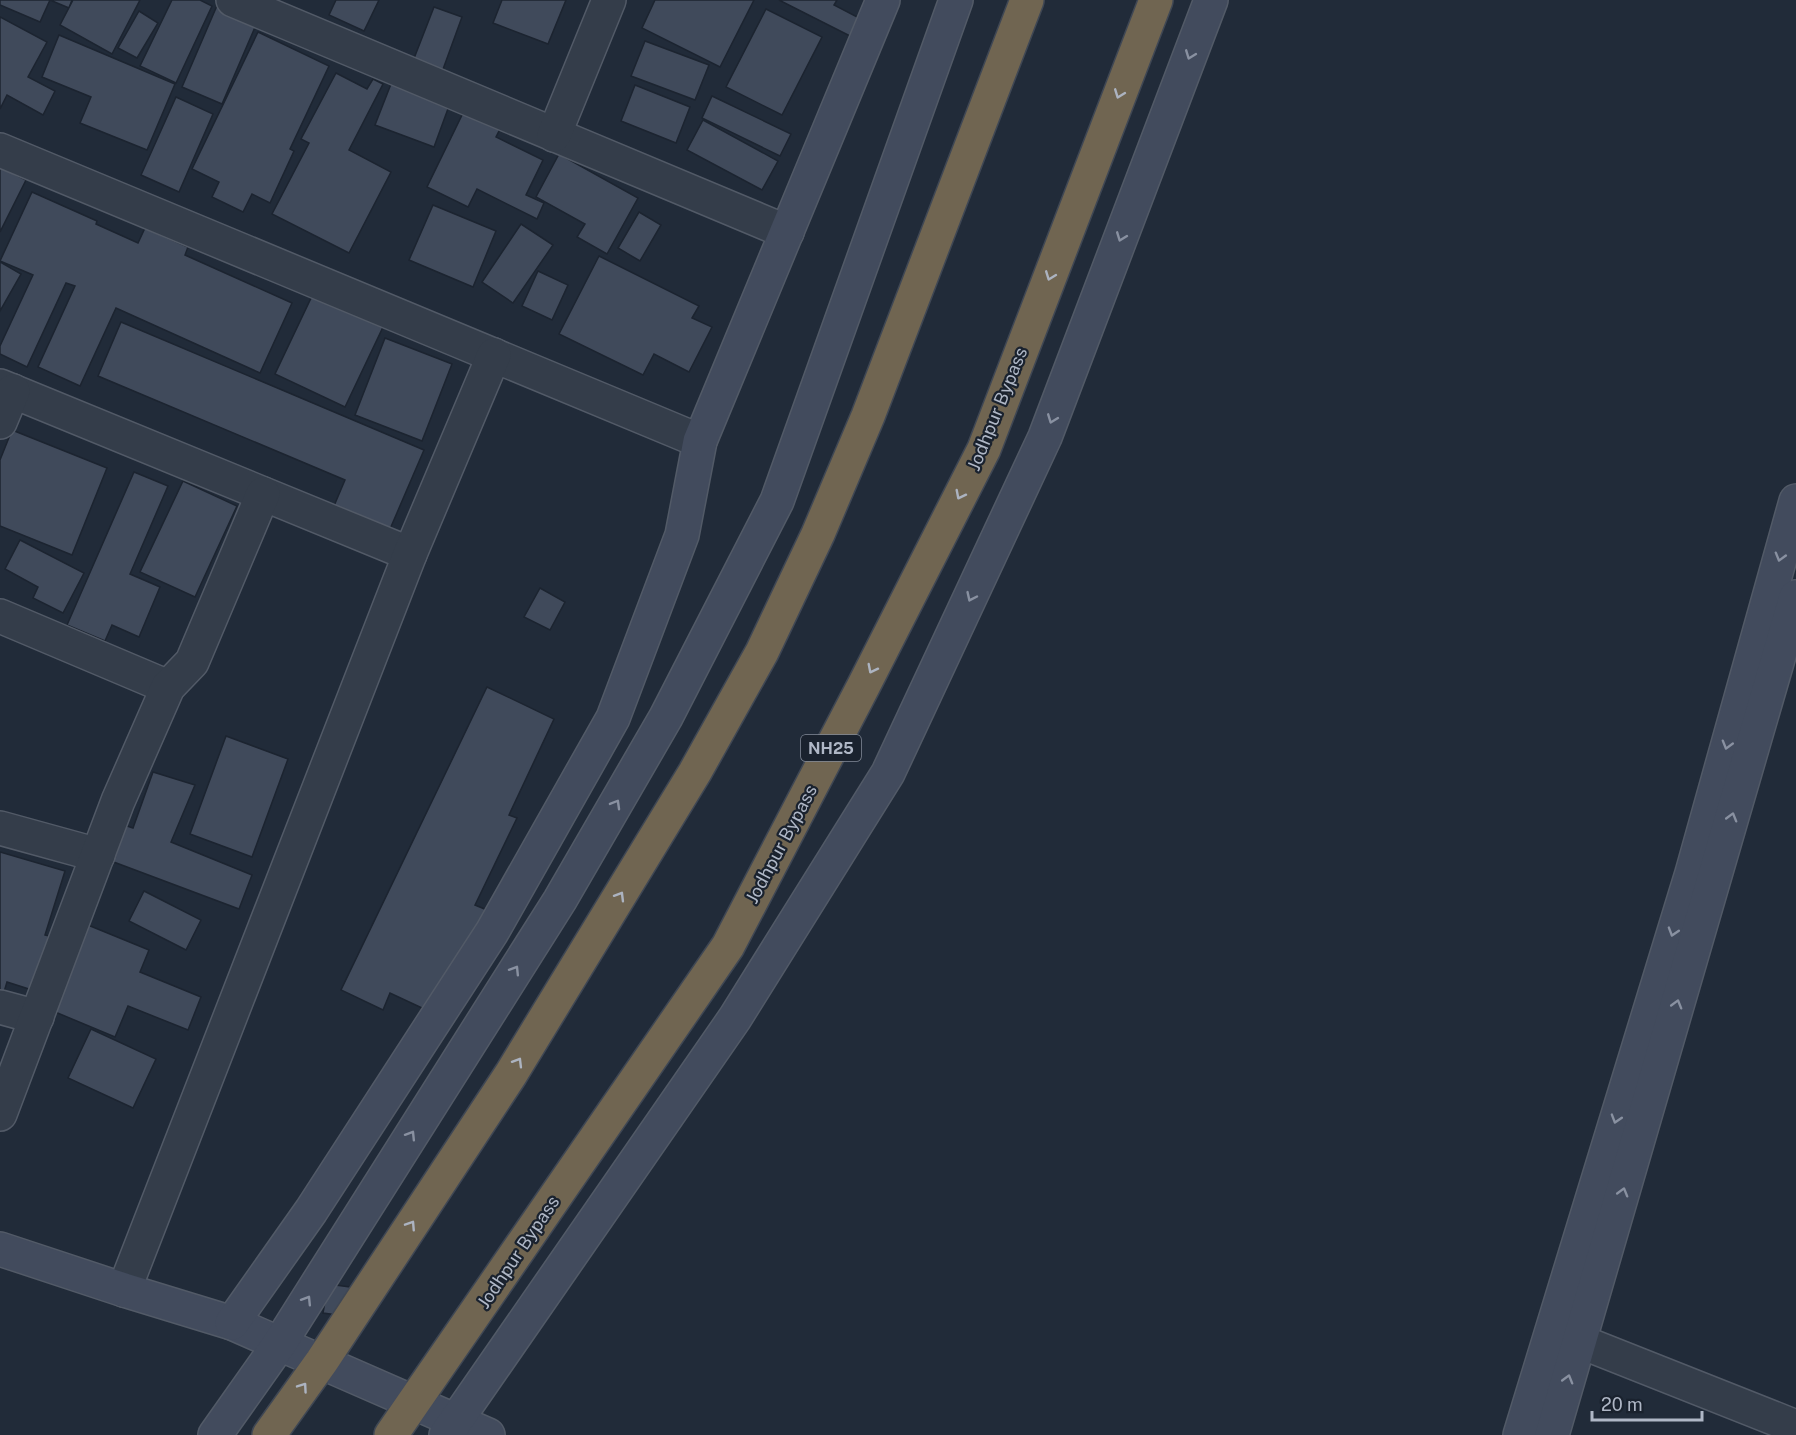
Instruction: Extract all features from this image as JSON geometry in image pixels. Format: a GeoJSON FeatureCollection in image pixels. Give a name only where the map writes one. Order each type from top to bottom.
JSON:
{"type":"FeatureCollection","features":[{"type":"Feature","properties":{"kind":"highway"},"geometry":{"type":"LineString","coordinates":[[269,1435],[321,1361],[511,1074],[695,772],[762,652],[818,534],[868,416],[1027,0]]}},
{"type":"Feature","properties":{"kind":"highway","name":"Jodhpur Bypass"},"geometry":{"type":"LineString","coordinates":[[391,1435],[715,966],[733,936],[864,686],[984,449],[1156,0]]}},
{"type":"Feature","properties":{"kind":"street"},"geometry":{"type":"LineString","coordinates":[[233,0],[786,232]]}},
{"type":"Feature","properties":{"kind":"street"},"geometry":{"type":"LineString","coordinates":[[554,135],[609,0]]}},
{"type":"Feature","properties":{"kind":"street"},"geometry":{"type":"LineString","coordinates":[[232,1323],[311,1211],[492,932],[613,717],[682,534],[700,441],[883,0]]}},
{"type":"Feature","properties":{"kind":"street"},"geometry":{"type":"LineString","coordinates":[[215,1435],[280,1343],[560,900],[666,717],[777,501],[956,0]]}},
{"type":"Feature","properties":{"kind":"street"},"geometry":{"type":"LineString","coordinates":[[451,1428],[735,1018],[888,773],[1046,437],[1211,0]]}},
{"type":"Feature","properties":{"kind":"street"},"geometry":{"type":"LineString","coordinates":[[0,150],[700,441]]}},
{"type":"Feature","properties":{"kind":"street"},"geometry":{"type":"LineString","coordinates":[[124,1290],[410,554],[494,356]]}},
{"type":"Feature","properties":{"kind":"street"},"geometry":{"type":"LineString","coordinates":[[0,422],[6,388],[410,554]]}},
{"type":"Feature","properties":{"kind":"street"},"geometry":{"type":"LineString","coordinates":[[0,1114],[118,801],[168,687],[192,662],[263,494]]}},
{"type":"Feature","properties":{"kind":"street"},"geometry":{"type":"LineString","coordinates":[[1520,1435],[1692,873],[1796,501]]}},
{"type":"Feature","properties":{"kind":"street"},"geometry":{"type":"LineString","coordinates":[[1552,1435],[1796,597]]}},
{"type":"Feature","properties":{"kind":"street"},"geometry":{"type":"LineString","coordinates":[[0,616],[168,687]]}},
{"type":"Feature","properties":{"kind":"street"},"geometry":{"type":"LineString","coordinates":[[0,828],[98,855]]}},
{"type":"Feature","properties":{"kind":"street"},"geometry":{"type":"LineString","coordinates":[[0,1007],[37,1017]]}},
{"type":"Feature","properties":{"kind":"street"},"geometry":{"type":"LineString","coordinates":[[0,1249],[232,1323],[415,1402],[451,1428],[488,1435]]}},
{"type":"Feature","properties":{"kind":"street"},"geometry":{"type":"LineString","coordinates":[[1579,1341],[1796,1427]]}},
{"type":"Feature","properties":{"kind":"building"},"geometry":{"type":"Polygon","coordinates":[[[0,0],[50,0],[40,22],[0,5],[0,0]]]}},
{"type":"Feature","properties":{"kind":"building"},"geometry":{"type":"Polygon","coordinates":[[[50,0],[72,0],[69,8],[50,0]]]}},
{"type":"Feature","properties":{"kind":"building"},"geometry":{"type":"Polygon","coordinates":[[[73,0],[140,0],[112,54],[60,25],[73,0]]]}},
{"type":"Feature","properties":{"kind":"building"},"geometry":{"type":"Polygon","coordinates":[[[172,0],[200,0],[212,6],[176,83],[140,66],[172,0]]]}},
{"type":"Feature","properties":{"kind":"building"},"geometry":{"type":"Polygon","coordinates":[[[336,0],[379,0],[364,31],[329,15],[336,0]]]}},
{"type":"Feature","properties":{"kind":"building"},"geometry":{"type":"Polygon","coordinates":[[[502,0],[566,0],[548,44],[493,23],[502,0]]]}},
{"type":"Feature","properties":{"kind":"building"},"geometry":{"type":"Polygon","coordinates":[[[655,0],[754,0],[720,67],[642,28],[655,0]]]}},
{"type":"Feature","properties":{"kind":"building"},"geometry":{"type":"Polygon","coordinates":[[[779,0],[837,0],[834,5],[863,20],[854,38],[779,0]]]}},
{"type":"Feature","properties":{"kind":"building"},"geometry":{"type":"Polygon","coordinates":[[[219,1],[259,18],[222,104],[182,87],[219,1]]]}},
{"type":"Feature","properties":{"kind":"building"},"geometry":{"type":"Polygon","coordinates":[[[434,7],[462,17],[442,72],[413,61],[434,7]]]}},
{"type":"Feature","properties":{"kind":"building"},"geometry":{"type":"Polygon","coordinates":[[[766,9],[822,37],[782,115],[726,87],[766,9]]]}},
{"type":"Feature","properties":{"kind":"building"},"geometry":{"type":"Polygon","coordinates":[[[139,11],[158,23],[137,58],[118,48],[139,11]]]}},
{"type":"Feature","properties":{"kind":"building"},"geometry":{"type":"Polygon","coordinates":[[[0,17],[47,42],[28,77],[55,91],[43,115],[7,95],[0,109],[0,17]]]}},
{"type":"Feature","properties":{"kind":"building"},"geometry":{"type":"Polygon","coordinates":[[[258,32],[329,66],[290,149],[294,151],[270,203],[252,194],[243,212],[212,197],[219,182],[192,169],[258,32]]]}},
{"type":"Feature","properties":{"kind":"building"},"geometry":{"type":"Polygon","coordinates":[[[59,35],[175,84],[147,150],[80,123],[91,97],[42,77],[59,35]]]}},
{"type":"Feature","properties":{"kind":"building"},"geometry":{"type":"Polygon","coordinates":[[[645,41],[709,65],[695,100],[631,76],[645,41]]]}},
{"type":"Feature","properties":{"kind":"building"},"geometry":{"type":"Polygon","coordinates":[[[336,73],[367,89],[373,79],[383,84],[349,150],[391,172],[349,253],[272,214],[309,143],[301,139],[336,73]]]}},
{"type":"Feature","properties":{"kind":"building"},"geometry":{"type":"Polygon","coordinates":[[[391,84],[449,106],[434,147],[375,125],[391,84]]]}},
{"type":"Feature","properties":{"kind":"building"},"geometry":{"type":"Polygon","coordinates":[[[635,85],[690,107],[676,143],[621,121],[635,85]]]}},
{"type":"Feature","properties":{"kind":"building"},"geometry":{"type":"Polygon","coordinates":[[[712,96],[791,134],[780,156],[702,118],[712,96]]]}},
{"type":"Feature","properties":{"kind":"building"},"geometry":{"type":"Polygon","coordinates":[[[176,97],[213,114],[179,192],[141,175],[176,97]]]}},
{"type":"Feature","properties":{"kind":"building"},"geometry":{"type":"Polygon","coordinates":[[[465,109],[501,127],[496,137],[543,160],[526,195],[544,203],[537,219],[477,189],[468,207],[427,187],[465,109]]]}},
{"type":"Feature","properties":{"kind":"building"},"geometry":{"type":"Polygon","coordinates":[[[703,120],[778,161],[762,190],[687,150],[703,120]]]}},
{"type":"Feature","properties":{"kind":"building"},"geometry":{"type":"Polygon","coordinates":[[[559,154],[638,198],[607,254],[577,237],[585,224],[536,197],[559,154]]]}},
{"type":"Feature","properties":{"kind":"building"},"geometry":{"type":"Polygon","coordinates":[[[0,167],[26,180],[0,232],[0,167]]]}},
{"type":"Feature","properties":{"kind":"building"},"geometry":{"type":"Polygon","coordinates":[[[32,192],[97,221],[96,224],[138,243],[145,228],[188,247],[185,255],[292,303],[260,373],[116,308],[80,386],[38,367],[75,286],[66,283],[27,367],[0,354],[0,346],[33,275],[0,261],[32,192]]]}},
{"type":"Feature","properties":{"kind":"building"},"geometry":{"type":"Polygon","coordinates":[[[433,205],[496,231],[473,287],[409,260],[433,205]]]}},
{"type":"Feature","properties":{"kind":"building"},"geometry":{"type":"Polygon","coordinates":[[[639,212],[661,225],[640,261],[618,248],[639,212]]]}},
{"type":"Feature","properties":{"kind":"building"},"geometry":{"type":"Polygon","coordinates":[[[521,224],[553,245],[513,303],[482,282],[521,224]]]}},
{"type":"Feature","properties":{"kind":"building"},"geometry":{"type":"Polygon","coordinates":[[[599,256],[699,306],[692,318],[712,327],[689,372],[654,354],[643,375],[559,334],[599,256]]]}},
{"type":"Feature","properties":{"kind":"building"},"geometry":{"type":"Polygon","coordinates":[[[0,262],[21,274],[0,311],[0,262]]]}},
{"type":"Feature","properties":{"kind":"building"},"geometry":{"type":"Polygon","coordinates":[[[538,271],[568,285],[552,320],[522,306],[538,271]]]}},
{"type":"Feature","properties":{"kind":"building"},"geometry":{"type":"Polygon","coordinates":[[[313,294],[383,327],[345,407],[275,374],[313,294]]]}},
{"type":"Feature","properties":{"kind":"building"},"geometry":{"type":"Polygon","coordinates":[[[121,322],[424,450],[387,536],[331,513],[345,480],[98,376],[121,322]]]}},
{"type":"Feature","properties":{"kind":"building"},"geometry":{"type":"Polygon","coordinates":[[[385,338],[452,364],[422,441],[355,415],[385,338]]]}},
{"type":"Feature","properties":{"kind":"building"},"geometry":{"type":"Polygon","coordinates":[[[12,430],[107,468],[72,555],[0,526],[0,460],[12,430]]]}},
{"type":"Feature","properties":{"kind":"building"},"geometry":{"type":"Polygon","coordinates":[[[134,472],[168,486],[130,574],[160,587],[139,637],[112,625],[105,641],[67,625],[134,472]]]}},
{"type":"Feature","properties":{"kind":"building"},"geometry":{"type":"Polygon","coordinates":[[[183,481],[237,506],[195,597],[140,572],[183,481]]]}},
{"type":"Feature","properties":{"kind":"building"},"geometry":{"type":"Polygon","coordinates":[[[20,540],[84,573],[63,613],[33,598],[38,587],[5,569],[20,540]]]}},
{"type":"Feature","properties":{"kind":"building"},"geometry":{"type":"Polygon","coordinates":[[[540,588],[565,602],[550,630],[524,617],[540,588]]]}},
{"type":"Feature","properties":{"kind":"building"},"geometry":{"type":"Polygon","coordinates":[[[487,687],[554,719],[509,815],[517,818],[475,905],[487,910],[437,1015],[390,993],[383,1010],[341,990],[487,687]]]}},
{"type":"Feature","properties":{"kind":"building"},"geometry":{"type":"Polygon","coordinates":[[[226,736],[288,759],[252,857],[190,834],[226,736]]]}},
{"type":"Feature","properties":{"kind":"building"},"geometry":{"type":"Polygon","coordinates":[[[153,772],[195,785],[171,842],[252,875],[239,909],[111,861],[124,825],[133,828],[153,772]]]}},
{"type":"Feature","properties":{"kind":"building"},"geometry":{"type":"Polygon","coordinates":[[[0,852],[65,871],[45,935],[49,936],[32,990],[7,982],[4,992],[0,990],[0,852]]]}},
{"type":"Feature","properties":{"kind":"building"},"geometry":{"type":"Polygon","coordinates":[[[144,891],[201,920],[186,950],[129,921],[144,891]]]}},
{"type":"Feature","properties":{"kind":"building"},"geometry":{"type":"Polygon","coordinates":[[[83,923],[149,950],[140,972],[201,997],[188,1030],[128,1006],[115,1037],[48,1009],[83,923]]]}},
{"type":"Feature","properties":{"kind":"building"},"geometry":{"type":"Polygon","coordinates":[[[91,1029],[156,1059],[133,1108],[68,1078],[91,1029]]]}},
{"type":"Feature","properties":{"kind":"building"},"geometry":{"type":"Polygon","coordinates":[[[328,1284],[350,1287],[345,1316],[323,1313],[328,1284]]]}}]}
